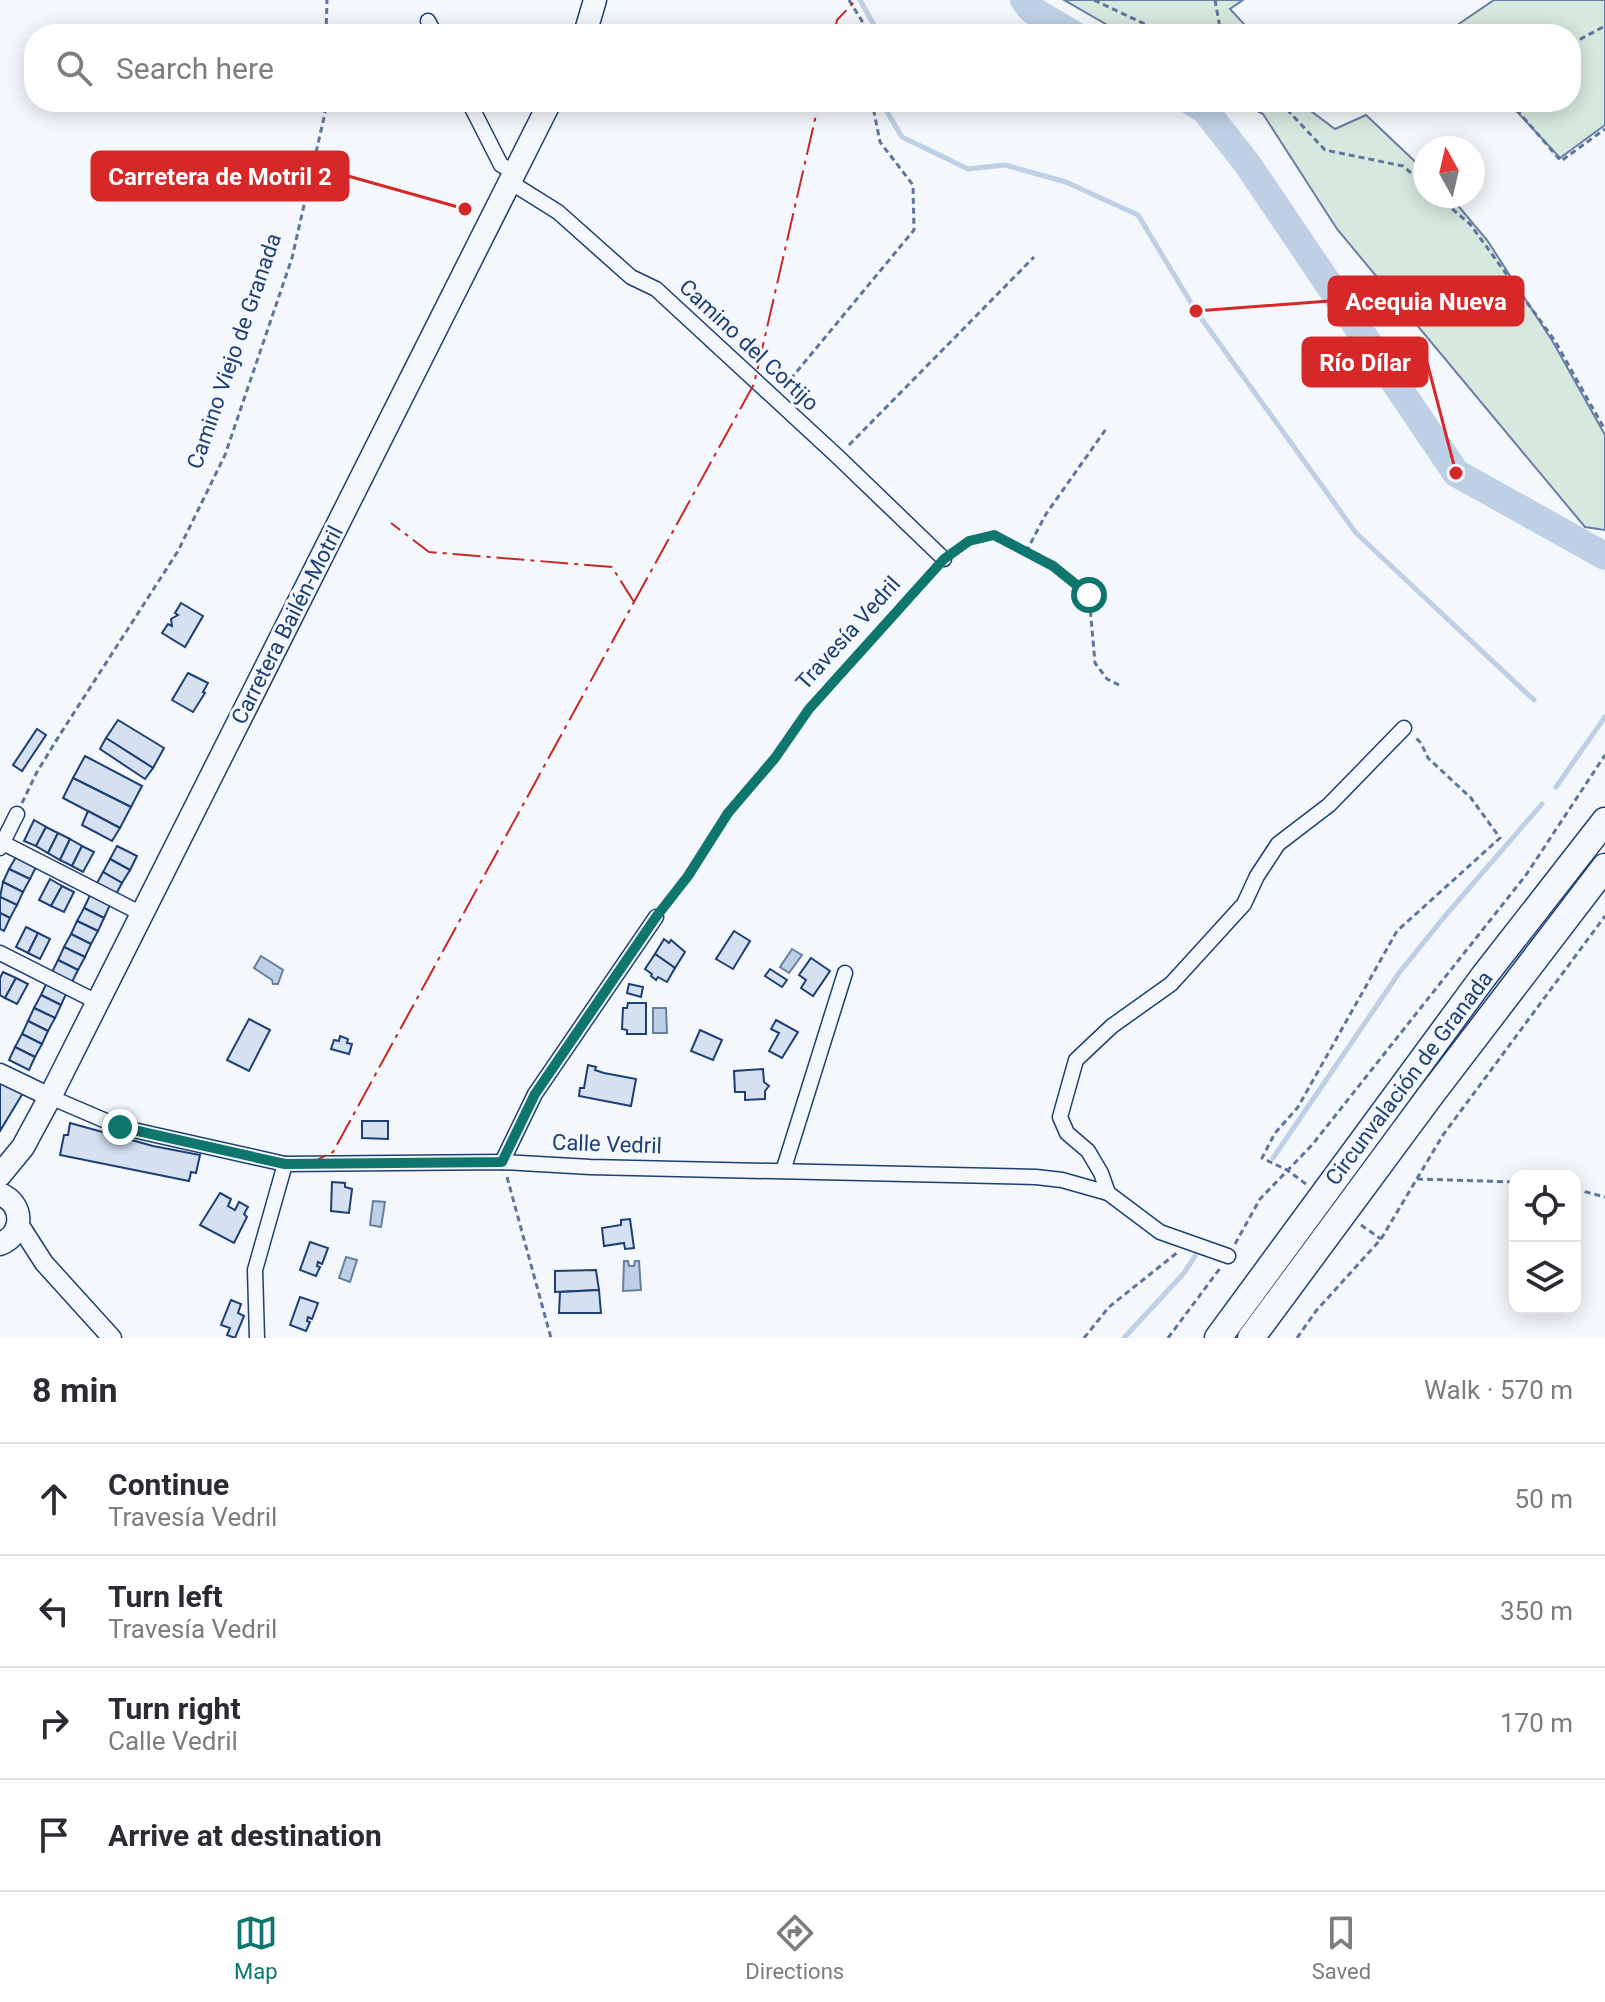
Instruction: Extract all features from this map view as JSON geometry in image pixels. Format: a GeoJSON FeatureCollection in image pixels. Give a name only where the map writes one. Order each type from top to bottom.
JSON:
{"type":"FeatureCollection","features":[{"type":"Feature","properties":{"kind":"highway","name":"Circunvalación de Granada"},"geometry":{"type":"LineString","coordinates":[[1218,1338],[1484,976],[1605,821]]}},
{"type":"Feature","properties":{"kind":"highway","name":"Circunvalación de Granada"},"geometry":{"type":"LineString","coordinates":[[1251,1338],[1393,1145],[1605,867]]}},
{"type":"Feature","properties":{"kind":"main road"},"geometry":{"type":"LineString","coordinates":[[577,24],[578,0]]}},
{"type":"Feature","properties":{"kind":"main road"},"geometry":{"type":"LineString","coordinates":[[588,24],[595,0]]}},
{"type":"Feature","properties":{"kind":"main road","name":"Carretera Bailén-Motril"},"geometry":{"type":"LineString","coordinates":[[0,1175],[23,1147],[50,1097],[545,112]]}},
{"type":"Feature","properties":{"kind":"main road","name":"Carretera Bailén-Motril"},"geometry":{"type":"LineString","coordinates":[[11,1207],[23,1147]]}},
{"type":"Feature","properties":{"kind":"main road"},"geometry":{"type":"LineString","coordinates":[[2,1243],[14,1234],[11,1207]]}},
{"type":"Feature","properties":{"kind":"street","name":"Camino del Cortijo"},"geometry":{"type":"LineString","coordinates":[[474,112],[501,165],[512,177],[558,212],[631,277],[656,289],[944,559]]}},
{"type":"Feature","properties":{"kind":"street"},"geometry":{"type":"LineString","coordinates":[[1108,1193],[1088,1151],[1067,1133],[1060,1117],[1076,1060],[1112,1026],[1171,984],[1244,904],[1257,876],[1278,844],[1329,805],[1404,728]]}},
{"type":"Feature","properties":{"kind":"street"},"geometry":{"type":"LineString","coordinates":[[17,814],[2,846],[142,914]]}},
{"type":"Feature","properties":{"kind":"street"},"geometry":{"type":"LineString","coordinates":[[502,1162],[535,1094],[656,917]]}},
{"type":"Feature","properties":{"kind":"street"},"geometry":{"type":"LineString","coordinates":[[0,953],[97,1002]]}},
{"type":"Feature","properties":{"kind":"street"},"geometry":{"type":"LineString","coordinates":[[783,1171],[845,973]]}},
{"type":"Feature","properties":{"kind":"street"},"geometry":{"type":"LineString","coordinates":[[0,1073],[50,1097]]}},
{"type":"Feature","properties":{"kind":"street","name":"Calle Vedril"},"geometry":{"type":"LineString","coordinates":[[50,1097],[120,1127],[285,1164],[502,1162],[1062,1180],[1108,1193],[1160,1232],[1228,1256]]}},
{"type":"Feature","properties":{"kind":"street"},"geometry":{"type":"LineString","coordinates":[[257,1338],[255,1270],[285,1164]]}},
{"type":"Feature","properties":{"kind":"street"},"geometry":{"type":"LineString","coordinates":[[11,1207],[44,1263],[112,1338]]}},
{"type":"Feature","properties":{"kind":"street"},"geometry":{"type":"LineString","coordinates":[[2,1243],[44,1263]]}},
{"type":"Feature","properties":{"kind":"path"},"geometry":{"type":"LineString","coordinates":[[326,24],[327,0]]}},
{"type":"Feature","properties":{"kind":"path"},"geometry":{"type":"LineString","coordinates":[[849,0],[864,24]]}},
{"type":"Feature","properties":{"kind":"path"},"geometry":{"type":"LineString","coordinates":[[1094,0],[1145,24]]}},
{"type":"Feature","properties":{"kind":"path"},"geometry":{"type":"LineString","coordinates":[[1215,0],[1219,24]]}},
{"type":"Feature","properties":{"kind":"path"},"geometry":{"type":"LineString","coordinates":[[1581,39],[1605,26]]}},
{"type":"Feature","properties":{"kind":"path","name":"Camino Viejo de Granada"},"geometry":{"type":"LineString","coordinates":[[17,814],[59,736],[178,551],[225,455],[292,258],[325,112]]}},
{"type":"Feature","properties":{"kind":"path"},"geometry":{"type":"LineString","coordinates":[[774,399],[914,230],[913,185],[880,142],[874,112]]}},
{"type":"Feature","properties":{"kind":"path"},"geometry":{"type":"LineString","coordinates":[[1289,112],[1325,150],[1403,166],[1413,175]]}},
{"type":"Feature","properties":{"kind":"path"},"geometry":{"type":"LineString","coordinates":[[1519,112],[1561,161],[1605,129]]}},
{"type":"Feature","properties":{"kind":"path"},"geometry":{"type":"LineString","coordinates":[[1451,208],[1470,224],[1555,341],[1605,430]]}},
{"type":"Feature","properties":{"kind":"path"},"geometry":{"type":"LineString","coordinates":[[837,456],[1034,257]]}},
{"type":"Feature","properties":{"kind":"path"},"geometry":{"type":"LineString","coordinates":[[1026,552],[1046,514],[1106,429]]}},
{"type":"Feature","properties":{"kind":"path","name":"Travesía Vedril"},"geometry":{"type":"LineString","coordinates":[[656,917],[688,876],[728,813],[775,758],[809,709],[944,559],[969,541],[994,535],[1053,566],[1089,595],[1095,663],[1107,679],[1119,685]]}},
{"type":"Feature","properties":{"kind":"path"},"geometry":{"type":"LineString","coordinates":[[1306,1184],[1262,1158],[1275,1133],[1298,1107],[1397,931],[1500,838],[1471,798],[1428,758],[1421,743],[1404,728]]}},
{"type":"Feature","properties":{"kind":"path"},"geometry":{"type":"LineString","coordinates":[[1168,1338],[1228,1256],[1260,1199],[1321,1133],[1526,875],[1605,755]]}},
{"type":"Feature","properties":{"kind":"path"},"geometry":{"type":"LineString","coordinates":[[1297,1338],[1316,1311],[1381,1239],[1443,1135],[1605,916]]}},
{"type":"Feature","properties":{"kind":"path"},"geometry":{"type":"LineString","coordinates":[[502,1162],[551,1338]]}},
{"type":"Feature","properties":{"kind":"path"},"geometry":{"type":"LineString","coordinates":[[1417,1179],[1509,1182]]}},
{"type":"Feature","properties":{"kind":"path"},"geometry":{"type":"LineString","coordinates":[[1581,1191],[1605,1197]]}},
{"type":"Feature","properties":{"kind":"path"},"geometry":{"type":"LineString","coordinates":[[1358,1222],[1381,1239]]}},
{"type":"Feature","properties":{"kind":"path"},"geometry":{"type":"LineString","coordinates":[[1084,1338],[1109,1307],[1190,1242]]}},
{"type":"Feature","properties":{"kind":"shaded area"},"geometry":{"type":"Polygon","coordinates":[[[1064,0],[1243,0],[1230,9],[1244,24],[1106,24],[1064,0]]]}},
{"type":"Feature","properties":{"kind":"shaded area"},"geometry":{"type":"Polygon","coordinates":[[[1494,0],[1605,0],[1605,125],[1560,158],[1517,112],[1581,112],[1581,24],[1459,24],[1494,0]]]}},
{"type":"Feature","properties":{"kind":"shaded area"},"geometry":{"type":"Polygon","coordinates":[[[1259,112],[1312,112],[1335,129],[1366,115],[1413,160],[1413,208],[1460,208],[1487,240],[1553,342],[1605,435],[1605,530],[1585,527],[1337,229],[1259,112]]]}},
{"type":"Feature","properties":{"kind":"water"},"geometry":{"type":"Polygon","coordinates":[[[792,949],[802,955],[789,973],[780,967],[792,949]]]}},
{"type":"Feature","properties":{"kind":"water"},"geometry":{"type":"Polygon","coordinates":[[[261,956],[283,970],[278,984],[273,984],[272,980],[254,968],[261,956]]]}},
{"type":"Feature","properties":{"kind":"water"},"geometry":{"type":"Polygon","coordinates":[[[653,1008],[666,1008],[667,1033],[653,1033],[653,1008]]]}},
{"type":"Feature","properties":{"kind":"water"},"geometry":{"type":"Polygon","coordinates":[[[373,1201],[385,1202],[381,1227],[370,1225],[373,1201]]]}},
{"type":"Feature","properties":{"kind":"water"},"geometry":{"type":"Polygon","coordinates":[[[346,1257],[357,1260],[350,1282],[339,1278],[346,1257]]]}},
{"type":"Feature","properties":{"kind":"water"},"geometry":{"type":"Polygon","coordinates":[[[624,1261],[634,1266],[635,1261],[639,1261],[641,1290],[623,1291],[624,1261]]]}},
{"type":"Feature","properties":{"kind":"building"},"geometry":{"type":"Polygon","coordinates":[[[181,603],[203,616],[185,647],[162,633],[168,624],[172,626],[171,619],[178,615],[175,613],[181,603]]]}},
{"type":"Feature","properties":{"kind":"building"},"geometry":{"type":"Polygon","coordinates":[[[188,673],[208,683],[193,712],[172,700],[188,673]]]}},
{"type":"Feature","properties":{"kind":"building"},"geometry":{"type":"Polygon","coordinates":[[[118,720],[164,748],[153,768],[106,738],[118,720]]]}},
{"type":"Feature","properties":{"kind":"building"},"geometry":{"type":"Polygon","coordinates":[[[37,729],[46,735],[22,771],[13,765],[37,729]]]}},
{"type":"Feature","properties":{"kind":"building"},"geometry":{"type":"Polygon","coordinates":[[[106,738],[153,768],[145,779],[100,749],[106,738]]]}},
{"type":"Feature","properties":{"kind":"building"},"geometry":{"type":"Polygon","coordinates":[[[85,756],[142,786],[131,807],[73,778],[85,756]]]}},
{"type":"Feature","properties":{"kind":"building"},"geometry":{"type":"Polygon","coordinates":[[[73,778],[131,807],[120,828],[63,798],[73,778]]]}},
{"type":"Feature","properties":{"kind":"building"},"geometry":{"type":"Polygon","coordinates":[[[88,811],[120,828],[112,841],[82,825],[88,811]]]}},
{"type":"Feature","properties":{"kind":"building"},"geometry":{"type":"Polygon","coordinates":[[[34,820],[46,827],[36,846],[24,841],[34,820]]]}},
{"type":"Feature","properties":{"kind":"building"},"geometry":{"type":"Polygon","coordinates":[[[46,827],[58,833],[48,853],[36,846],[46,827]]]}},
{"type":"Feature","properties":{"kind":"building"},"geometry":{"type":"Polygon","coordinates":[[[58,833],[70,839],[60,860],[48,853],[58,833]]]}},
{"type":"Feature","properties":{"kind":"building"},"geometry":{"type":"Polygon","coordinates":[[[70,839],[82,846],[72,866],[60,860],[70,839]]]}},
{"type":"Feature","properties":{"kind":"building"},"geometry":{"type":"Polygon","coordinates":[[[82,846],[94,852],[83,872],[72,866],[82,846]]]}},
{"type":"Feature","properties":{"kind":"building"},"geometry":{"type":"Polygon","coordinates":[[[117,846],[137,856],[130,870],[110,859],[117,846]]]}},
{"type":"Feature","properties":{"kind":"building"},"geometry":{"type":"Polygon","coordinates":[[[16,857],[36,867],[30,879],[9,869],[16,857]]]}},
{"type":"Feature","properties":{"kind":"building"},"geometry":{"type":"Polygon","coordinates":[[[110,859],[130,870],[122,883],[103,872],[110,859]]]}},
{"type":"Feature","properties":{"kind":"building"},"geometry":{"type":"Polygon","coordinates":[[[9,869],[30,879],[23,892],[3,882],[9,869]]]}},
{"type":"Feature","properties":{"kind":"building"},"geometry":{"type":"Polygon","coordinates":[[[103,872],[122,883],[115,896],[96,885],[103,872]]]}},
{"type":"Feature","properties":{"kind":"building"},"geometry":{"type":"Polygon","coordinates":[[[50,879],[62,886],[51,906],[39,900],[50,879]]]}},
{"type":"Feature","properties":{"kind":"building"},"geometry":{"type":"Polygon","coordinates":[[[3,882],[23,892],[17,905],[0,897],[3,882]]]}},
{"type":"Feature","properties":{"kind":"building"},"geometry":{"type":"Polygon","coordinates":[[[62,886],[74,892],[64,912],[51,906],[62,886]]]}},
{"type":"Feature","properties":{"kind":"building"},"geometry":{"type":"Polygon","coordinates":[[[90,895],[110,905],[104,918],[84,908],[90,895]]]}},
{"type":"Feature","properties":{"kind":"building"},"geometry":{"type":"Polygon","coordinates":[[[0,897],[17,905],[10,918],[0,913],[0,897]]]}},
{"type":"Feature","properties":{"kind":"building"},"geometry":{"type":"Polygon","coordinates":[[[84,908],[104,918],[98,931],[77,921],[84,908]]]}},
{"type":"Feature","properties":{"kind":"building"},"geometry":{"type":"Polygon","coordinates":[[[0,913],[10,918],[4,931],[0,929],[0,913]]]}},
{"type":"Feature","properties":{"kind":"building"},"geometry":{"type":"Polygon","coordinates":[[[77,921],[98,931],[91,944],[71,934],[77,921]]]}},
{"type":"Feature","properties":{"kind":"building"},"geometry":{"type":"Polygon","coordinates":[[[26,927],[38,933],[28,953],[16,947],[26,927]]]}},
{"type":"Feature","properties":{"kind":"building"},"geometry":{"type":"Polygon","coordinates":[[[734,931],[750,941],[733,969],[716,959],[734,931]]]}},
{"type":"Feature","properties":{"kind":"building"},"geometry":{"type":"Polygon","coordinates":[[[38,933],[50,939],[40,959],[28,953],[38,933]]]}},
{"type":"Feature","properties":{"kind":"building"},"geometry":{"type":"Polygon","coordinates":[[[71,934],[91,944],[85,957],[64,947],[71,934]]]}},
{"type":"Feature","properties":{"kind":"building"},"geometry":{"type":"Polygon","coordinates":[[[664,939],[669,943],[671,940],[685,952],[675,968],[655,954],[664,939]]]}},
{"type":"Feature","properties":{"kind":"building"},"geometry":{"type":"Polygon","coordinates":[[[64,947],[85,957],[78,970],[58,960],[64,947]]]}},
{"type":"Feature","properties":{"kind":"building"},"geometry":{"type":"Polygon","coordinates":[[[655,954],[675,968],[667,982],[658,977],[656,980],[645,969],[655,954]]]}},
{"type":"Feature","properties":{"kind":"building"},"geometry":{"type":"Polygon","coordinates":[[[811,958],[830,971],[813,996],[801,988],[806,980],[799,975],[811,958]]]}},
{"type":"Feature","properties":{"kind":"building"},"geometry":{"type":"Polygon","coordinates":[[[58,960],[78,970],[72,982],[52,972],[58,960]]]}},
{"type":"Feature","properties":{"kind":"building"},"geometry":{"type":"Polygon","coordinates":[[[770,969],[787,980],[782,987],[765,976],[770,969]]]}},
{"type":"Feature","properties":{"kind":"building"},"geometry":{"type":"Polygon","coordinates":[[[3,972],[16,978],[5,998],[0,995],[3,972]]]}},
{"type":"Feature","properties":{"kind":"building"},"geometry":{"type":"Polygon","coordinates":[[[16,978],[28,984],[17,1004],[5,998],[16,978]]]}},
{"type":"Feature","properties":{"kind":"building"},"geometry":{"type":"Polygon","coordinates":[[[47,982],[67,992],[61,1005],[41,995],[47,982]]]}},
{"type":"Feature","properties":{"kind":"building"},"geometry":{"type":"Polygon","coordinates":[[[629,984],[643,987],[641,997],[627,993],[629,984]]]}},
{"type":"Feature","properties":{"kind":"building"},"geometry":{"type":"Polygon","coordinates":[[[41,995],[61,1005],[55,1018],[34,1008],[41,995]]]}},
{"type":"Feature","properties":{"kind":"building"},"geometry":{"type":"Polygon","coordinates":[[[628,1003],[646,1003],[646,1034],[627,1034],[627,1030],[622,1029],[623,1008],[627,1008],[628,1003]]]}},
{"type":"Feature","properties":{"kind":"building"},"geometry":{"type":"Polygon","coordinates":[[[34,1008],[55,1018],[48,1031],[28,1021],[34,1008]]]}},
{"type":"Feature","properties":{"kind":"building"},"geometry":{"type":"Polygon","coordinates":[[[249,1019],[270,1030],[249,1071],[227,1060],[249,1019]]]}},
{"type":"Feature","properties":{"kind":"building"},"geometry":{"type":"Polygon","coordinates":[[[776,1020],[798,1032],[782,1058],[769,1051],[779,1033],[771,1029],[776,1020]]]}},
{"type":"Feature","properties":{"kind":"building"},"geometry":{"type":"Polygon","coordinates":[[[28,1021],[48,1031],[42,1044],[22,1034],[28,1021]]]}},
{"type":"Feature","properties":{"kind":"building"},"geometry":{"type":"Polygon","coordinates":[[[700,1030],[722,1040],[713,1060],[691,1051],[700,1030]]]}},
{"type":"Feature","properties":{"kind":"building"},"geometry":{"type":"Polygon","coordinates":[[[22,1034],[42,1044],[35,1057],[15,1047],[22,1034]]]}},
{"type":"Feature","properties":{"kind":"building"},"geometry":{"type":"Polygon","coordinates":[[[340,1036],[352,1044],[349,1054],[331,1049],[334,1040],[339,1041],[340,1036]]]}},
{"type":"Feature","properties":{"kind":"building"},"geometry":{"type":"Polygon","coordinates":[[[15,1047],[35,1057],[29,1070],[9,1060],[15,1047]]]}},
{"type":"Feature","properties":{"kind":"building"},"geometry":{"type":"Polygon","coordinates":[[[588,1065],[604,1073],[636,1079],[631,1106],[579,1096],[580,1088],[584,1088],[588,1065]]]}},
{"type":"Feature","properties":{"kind":"building"},"geometry":{"type":"Polygon","coordinates":[[[763,1069],[764,1082],[769,1086],[765,1099],[745,1100],[745,1092],[735,1092],[734,1071],[763,1069]]]}},
{"type":"Feature","properties":{"kind":"building"},"geometry":{"type":"Polygon","coordinates":[[[0,1082],[23,1093],[0,1131],[0,1082]]]}},
{"type":"Feature","properties":{"kind":"building"},"geometry":{"type":"Polygon","coordinates":[[[362,1121],[388,1121],[388,1139],[362,1138],[362,1121]]]}},
{"type":"Feature","properties":{"kind":"building"},"geometry":{"type":"Polygon","coordinates":[[[70,1123],[153,1146],[200,1155],[196,1173],[191,1172],[189,1181],[60,1155],[70,1123]]]}},
{"type":"Feature","properties":{"kind":"building"},"geometry":{"type":"Polygon","coordinates":[[[332,1182],[345,1183],[345,1187],[352,1189],[349,1213],[331,1211],[332,1182]]]}},
{"type":"Feature","properties":{"kind":"building"},"geometry":{"type":"Polygon","coordinates":[[[220,1193],[231,1199],[228,1206],[235,1210],[239,1202],[248,1207],[244,1214],[247,1217],[234,1243],[200,1225],[220,1193]]]}},
{"type":"Feature","properties":{"kind":"building"},"geometry":{"type":"Polygon","coordinates":[[[630,1219],[634,1248],[625,1249],[624,1243],[604,1246],[602,1228],[621,1225],[621,1220],[630,1219]]]}},
{"type":"Feature","properties":{"kind":"building"},"geometry":{"type":"Polygon","coordinates":[[[310,1242],[328,1248],[322,1264],[318,1262],[317,1266],[320,1267],[316,1276],[300,1270],[310,1242]]]}},
{"type":"Feature","properties":{"kind":"building"},"geometry":{"type":"Polygon","coordinates":[[[596,1270],[599,1290],[555,1292],[555,1271],[596,1270]]]}},
{"type":"Feature","properties":{"kind":"building"},"geometry":{"type":"Polygon","coordinates":[[[599,1290],[601,1313],[559,1313],[560,1292],[599,1290]]]}},
{"type":"Feature","properties":{"kind":"building"},"geometry":{"type":"Polygon","coordinates":[[[300,1297],[318,1303],[312,1319],[308,1317],[307,1321],[310,1322],[306,1331],[290,1325],[300,1297]]]}},
{"type":"Feature","properties":{"kind":"building"},"geometry":{"type":"Polygon","coordinates":[[[231,1300],[241,1304],[238,1313],[244,1316],[235,1338],[227,1335],[230,1328],[221,1325],[231,1300]]]}},
{"type":"Feature","properties":{"kind":"waterway"},"geometry":{"type":"LineString","coordinates":[[860,0],[873,24]]}},
{"type":"Feature","properties":{"kind":"waterway"},"geometry":{"type":"LineString","coordinates":[[1024,0],[1032,10],[1056,24]]}},
{"type":"Feature","properties":{"kind":"waterway"},"geometry":{"type":"LineString","coordinates":[[887,112],[902,137],[968,169],[1005,165],[1066,182],[1138,215],[1196,311],[1356,533],[1534,700]]}},
{"type":"Feature","properties":{"kind":"waterway"},"geometry":{"type":"LineString","coordinates":[[1207,112],[1248,165],[1456,473],[1605,556]]}},
{"type":"Feature","properties":{"kind":"waterway"},"geometry":{"type":"LineString","coordinates":[[1556,787],[1605,717]]}},
{"type":"Feature","properties":{"kind":"waterway"},"geometry":{"type":"LineString","coordinates":[[1273,1158],[1399,973],[1542,804]]}},
{"type":"Feature","properties":{"kind":"waterway"},"geometry":{"type":"LineString","coordinates":[[1124,1338],[1184,1273],[1195,1256]]}},
{"type":"Feature","properties":{"kind":"power"},"geometry":{"type":"LineString","coordinates":[[836,24],[856,0]]}},
{"type":"Feature","properties":{"kind":"power"},"geometry":{"type":"LineString","coordinates":[[634,602],[754,384],[817,112]]}},
{"type":"Feature","properties":{"kind":"power"},"geometry":{"type":"LineString","coordinates":[[301,1168],[333,1152],[634,602],[612,567],[429,552],[391,523]]}},
{"type":"Feature","properties":{"kind":"place","name":"Carretera de Motril 2"},"geometry":{"type":"Point","coordinates":[465,209]}},
{"type":"Feature","properties":{"kind":"place","name":"Acequia Nueva"},"geometry":{"type":"Point","coordinates":[1196,311]}},
{"type":"Feature","properties":{"kind":"place","name":"Río Dílar"},"geometry":{"type":"Point","coordinates":[1456,473]}},
{"type":"Feature","properties":{"kind":"route"},"geometry":{"type":"LineString","coordinates":[[120,1127],[285,1164],[502,1162],[535,1094],[656,917],[688,876],[728,813],[775,758],[809,709],[944,559],[969,541],[994,535],[1053,566],[1089,595]]}}]}
